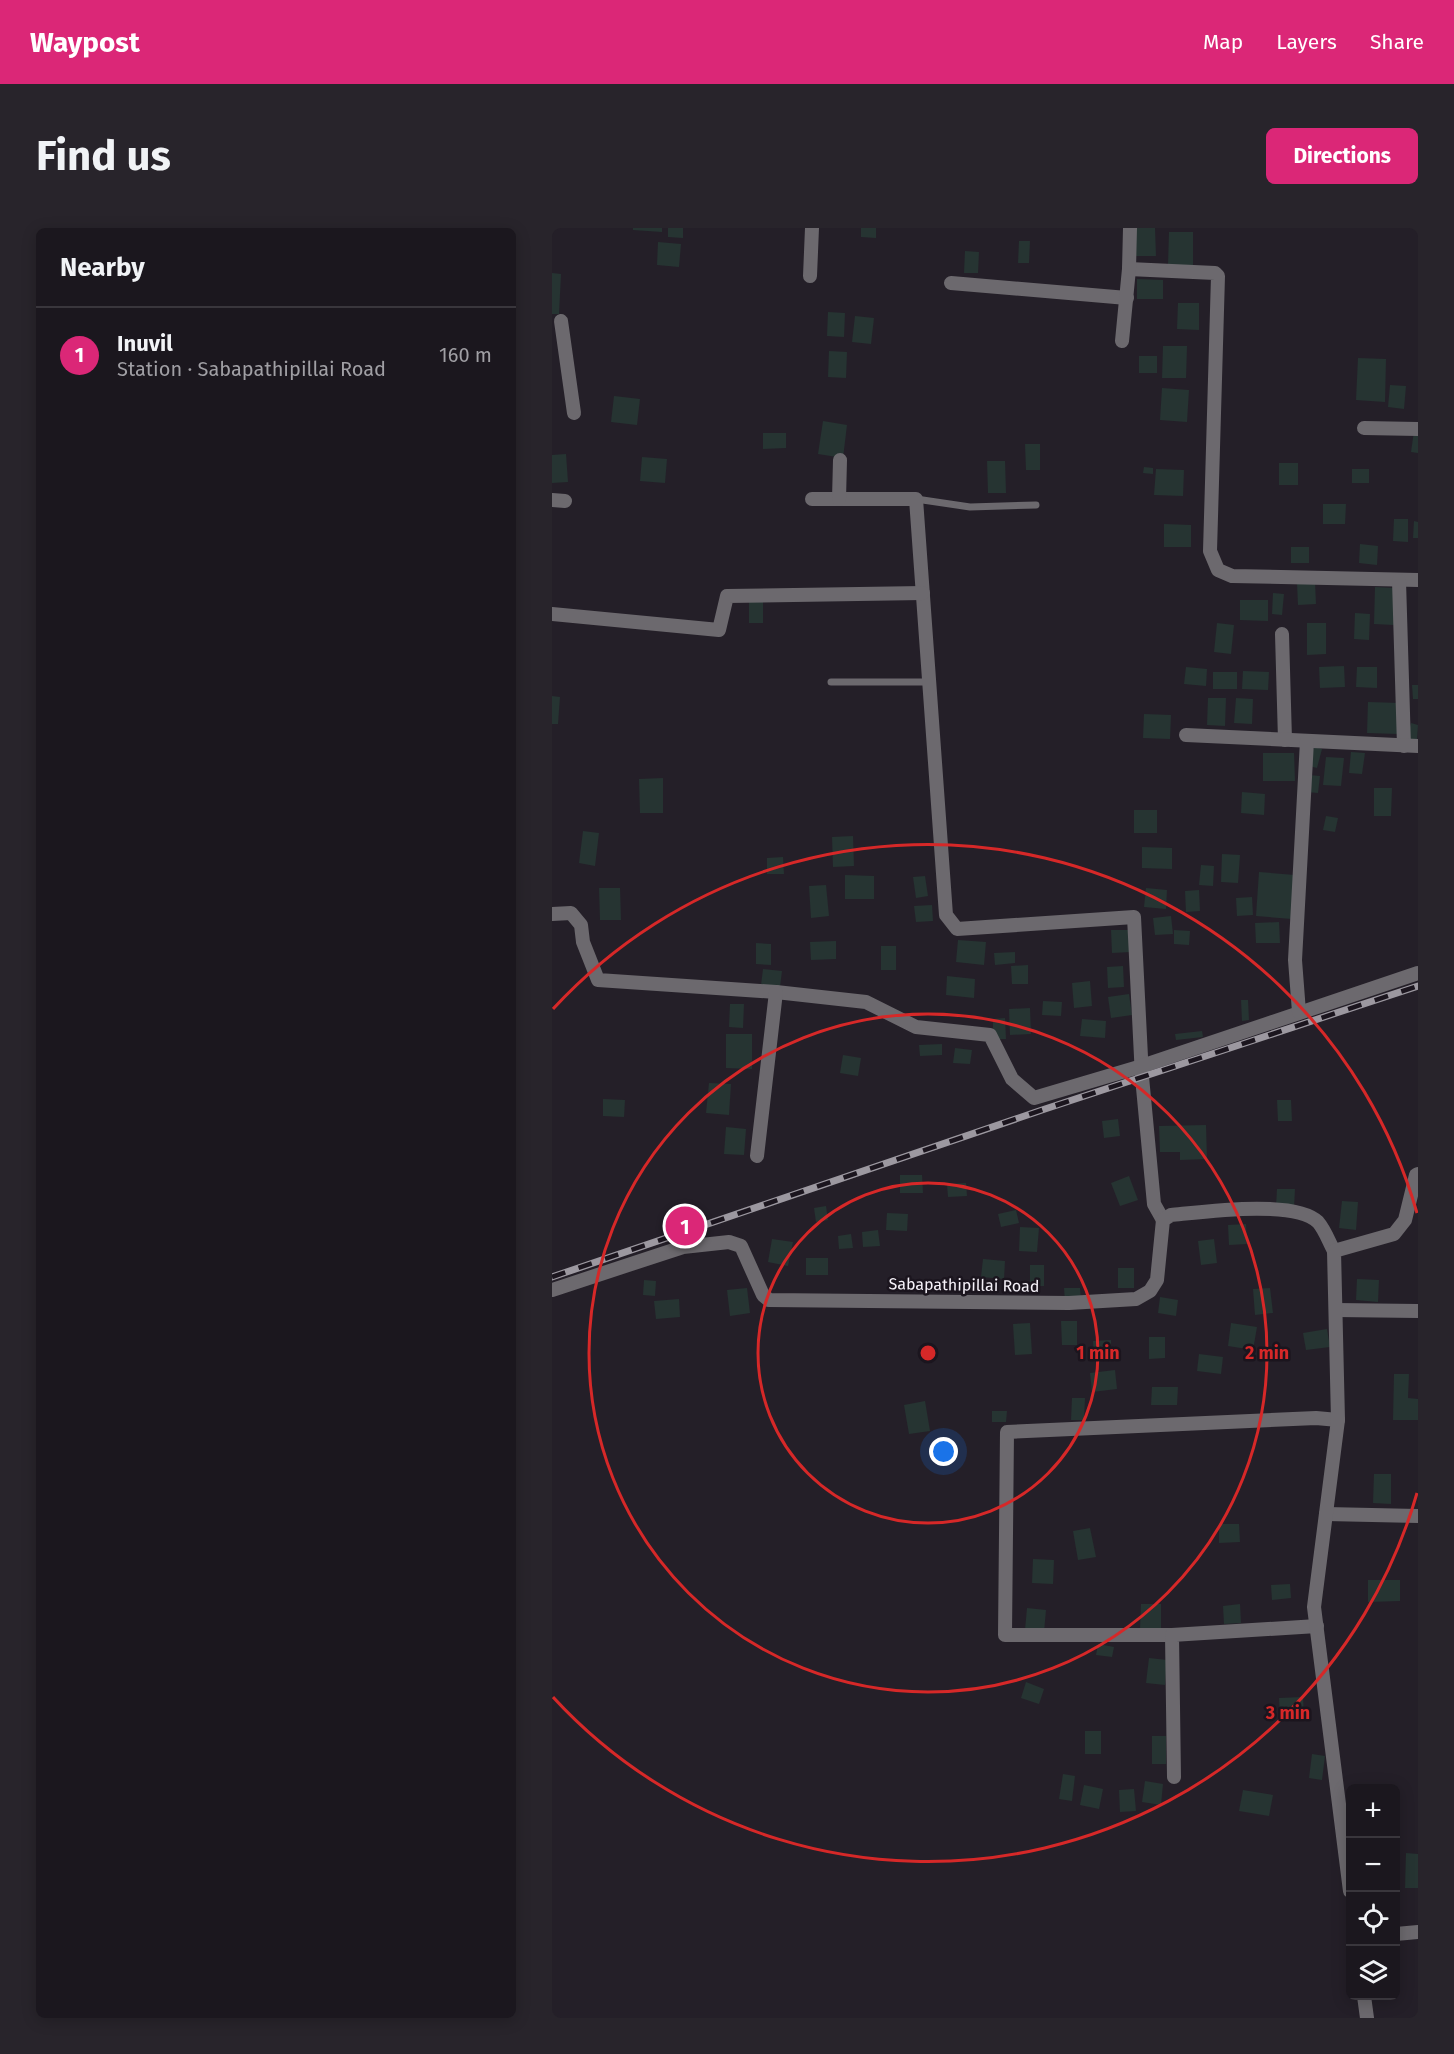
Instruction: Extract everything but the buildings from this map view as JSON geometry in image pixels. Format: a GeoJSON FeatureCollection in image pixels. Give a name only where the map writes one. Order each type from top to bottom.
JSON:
{"type":"FeatureCollection","features":[{"type":"Feature","properties":{"kind":"street"},"geometry":{"type":"LineString","coordinates":[[810,276],[812,228]]}},
{"type":"Feature","properties":{"kind":"street"},"geometry":{"type":"LineString","coordinates":[[1122,341],[1127,298],[1130,228]]}},
{"type":"Feature","properties":{"kind":"street"},"geometry":{"type":"LineString","coordinates":[[1129,269],[1215,273],[1218,276],[1210,551],[1218,570],[1232,576],[1418,580]]}},
{"type":"Feature","properties":{"kind":"street"},"geometry":{"type":"LineString","coordinates":[[951,283],[1127,298]]}},
{"type":"Feature","properties":{"kind":"street"},"geometry":{"type":"LineString","coordinates":[[560,322],[574,413]]}},
{"type":"Feature","properties":{"kind":"street"},"geometry":{"type":"LineString","coordinates":[[1364,428],[1418,429]]}},
{"type":"Feature","properties":{"kind":"street"},"geometry":{"type":"LineString","coordinates":[[839,499],[840,460]]}},
{"type":"Feature","properties":{"kind":"street"},"geometry":{"type":"LineString","coordinates":[[812,499],[916,499],[946,915],[957,929],[1134,917],[1142,1066],[1154,1204],[1163,1221],[1171,1215],[1252,1207],[1298,1214],[1317,1221],[1334,1251],[1338,1420],[1314,1607],[1346,1858]]}},
{"type":"Feature","properties":{"kind":"street"},"geometry":{"type":"LineString","coordinates":[[1186,735],[1411,746],[1399,580]]}},
{"type":"Feature","properties":{"kind":"street"},"geometry":{"type":"LineString","coordinates":[[552,614],[719,630],[727,596],[923,593]]}},
{"type":"Feature","properties":{"kind":"street"},"geometry":{"type":"LineString","coordinates":[[1282,634],[1285,740]]}},
{"type":"Feature","properties":{"kind":"street"},"geometry":{"type":"LineString","coordinates":[[1299,1012],[1295,960],[1307,741]]}},
{"type":"Feature","properties":{"kind":"street"},"geometry":{"type":"LineString","coordinates":[[552,914],[571,913],[581,925],[583,942],[598,980],[776,992],[866,1002],[916,1027],[990,1035],[1012,1079],[1034,1098],[1142,1066],[1418,973]]}},
{"type":"Feature","properties":{"kind":"street"},"geometry":{"type":"LineString","coordinates":[[757,1156],[776,992]]}},
{"type":"Feature","properties":{"kind":"street"},"geometry":{"type":"LineString","coordinates":[[1334,1251],[1394,1234],[1405,1220],[1418,1173]]}},
{"type":"Feature","properties":{"kind":"street","name":"Sabapathipillai Road"},"geometry":{"type":"LineString","coordinates":[[552,1290],[683,1247],[729,1242],[741,1246],[763,1295],[769,1300],[1069,1303],[1136,1299],[1150,1292],[1157,1280],[1163,1221]]}},
{"type":"Feature","properties":{"kind":"street"},"geometry":{"type":"LineString","coordinates":[[1336,1310],[1418,1311]]}},
{"type":"Feature","properties":{"kind":"street"},"geometry":{"type":"LineString","coordinates":[[1317,1626],[1172,1635],[1005,1635],[1007,1432],[1316,1418],[1338,1420]]}},
{"type":"Feature","properties":{"kind":"street"},"geometry":{"type":"LineString","coordinates":[[1326,1514],[1418,1516]]}},
{"type":"Feature","properties":{"kind":"street"},"geometry":{"type":"LineString","coordinates":[[1172,1635],[1174,1777]]}},
{"type":"Feature","properties":{"kind":"street"},"geometry":{"type":"LineString","coordinates":[[1400,1934],[1418,1932]]}},
{"type":"Feature","properties":{"kind":"street"},"geometry":{"type":"LineString","coordinates":[[1365,2000],[1367,2018]]}},
{"type":"Feature","properties":{"kind":"lane"},"geometry":{"type":"LineString","coordinates":[[916,499],[969,507],[1036,504]]}},
{"type":"Feature","properties":{"kind":"lane"},"geometry":{"type":"LineString","coordinates":[[831,682],[930,682]]}},
{"type":"Feature","properties":{"kind":"railway"},"geometry":{"type":"LineString","coordinates":[[552,1277],[1045,1109],[1418,986]]}},
{"type":"Feature","properties":{"kind":"place","name":"Inuvil"},"geometry":{"type":"Point","coordinates":[685,1226]}}]}
